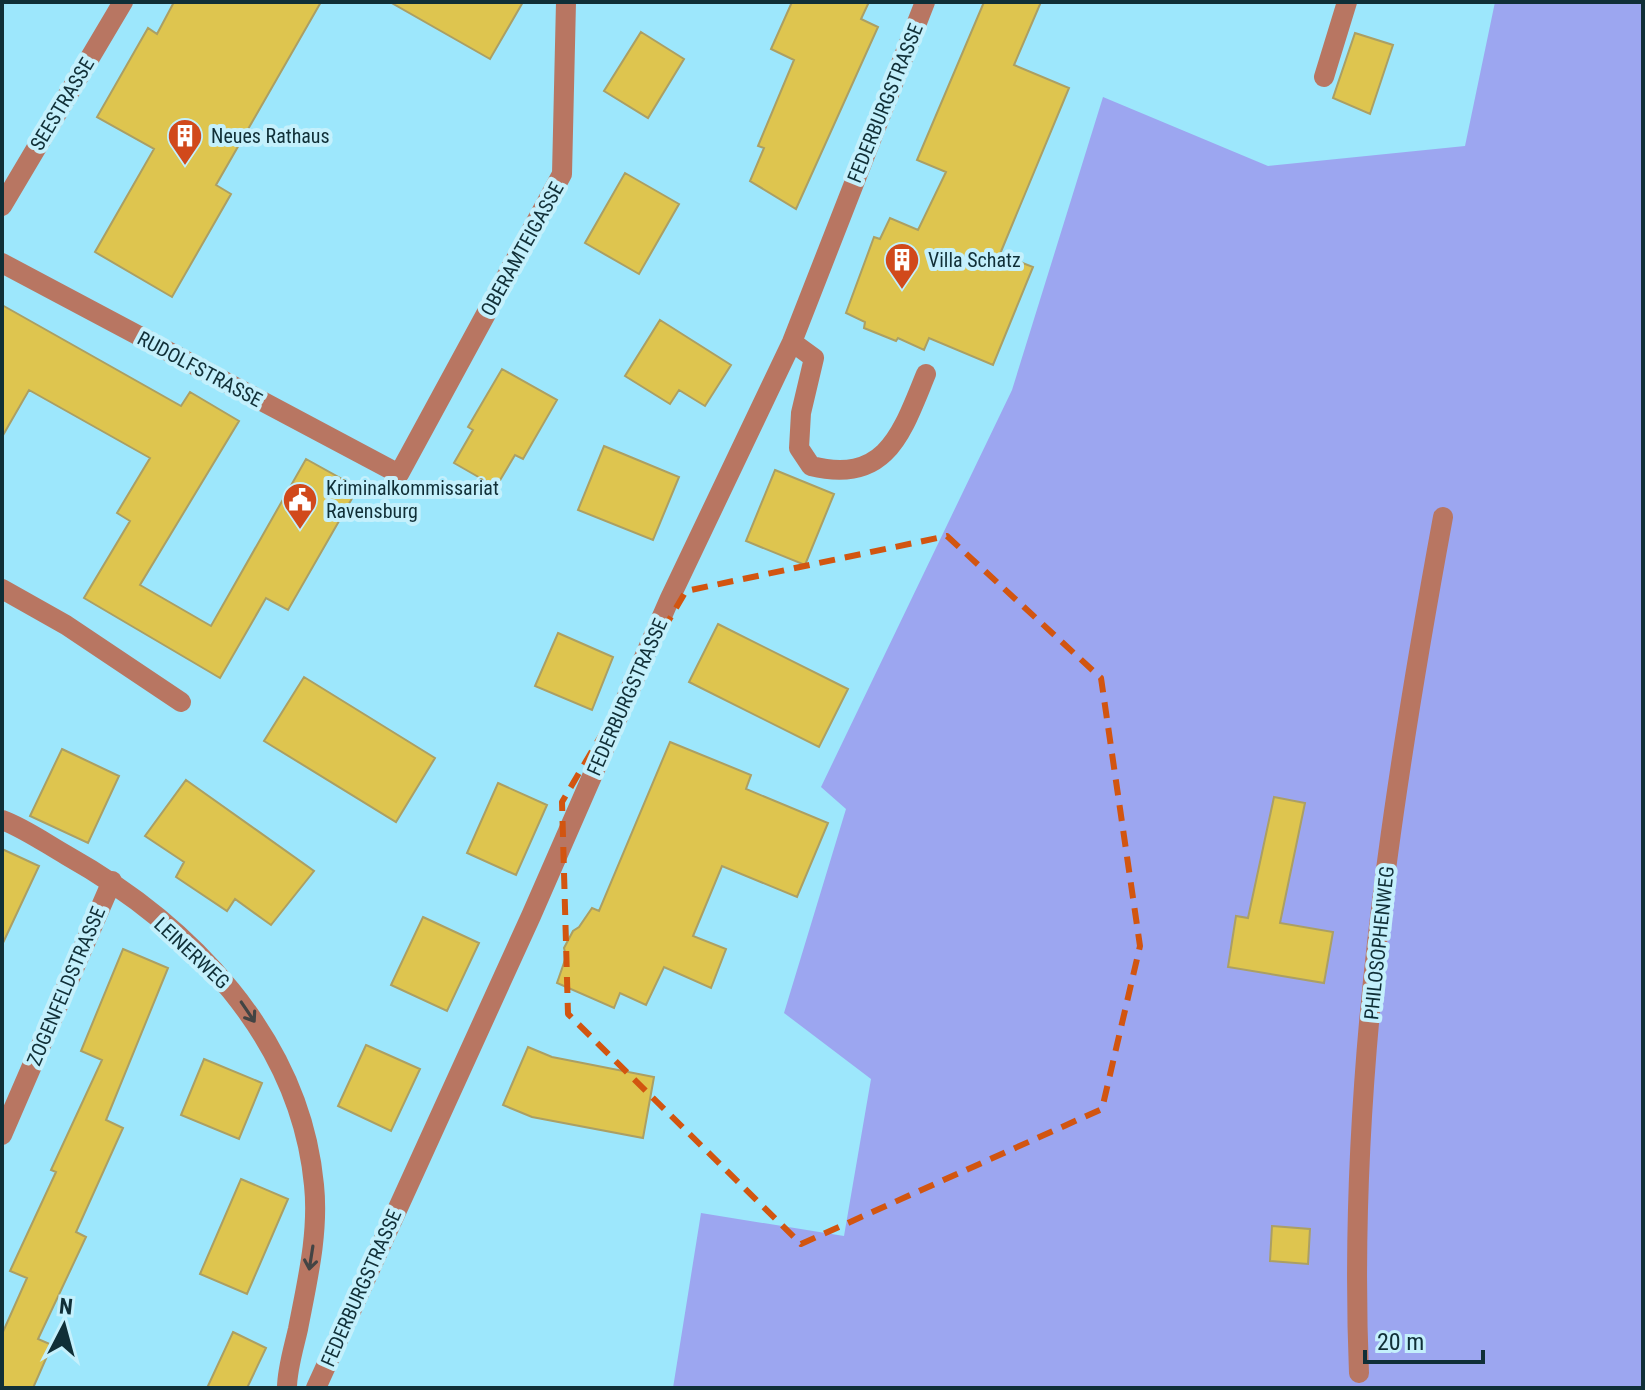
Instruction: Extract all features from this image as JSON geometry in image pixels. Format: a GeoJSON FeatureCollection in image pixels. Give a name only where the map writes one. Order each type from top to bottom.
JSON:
{"type":"FeatureCollection","features":[{"type":"Feature","properties":{"kind":"street","name":"SEESTRASSE"},"geometry":{"type":"LineString","coordinates":[[2,206],[123,2]]}},
{"type":"Feature","properties":{"kind":"street","name":"OBERAMTEIGASSE"},"geometry":{"type":"LineString","coordinates":[[399,474],[562,174],[566,2]]}},
{"type":"Feature","properties":{"kind":"street","name":"FEDERBURGSTRASSE"},"geometry":{"type":"LineString","coordinates":[[316,1388],[531,916],[670,598],[792,342],[925,2]]}},
{"type":"Feature","properties":{"kind":"street"},"geometry":{"type":"LineString","coordinates":[[1324,77],[1347,2]]}},
{"type":"Feature","properties":{"kind":"street","name":"RUDOLFSTRASSE"},"geometry":{"type":"LineString","coordinates":[[2,263],[399,474]]}},
{"type":"Feature","properties":{"kind":"street"},"geometry":{"type":"LineString","coordinates":[[792,342],[814,358],[801,413],[799,448],[811,466],[834,472],[857,470],[883,455],[904,428],[926,374]]}},
{"type":"Feature","properties":{"kind":"street","name":"PHILOSOPHENWEG"},"geometry":{"type":"LineString","coordinates":[[1359,1373],[1359,1170],[1379,918],[1412,684],[1443,517]]}},
{"type":"Feature","properties":{"kind":"street"},"geometry":{"type":"LineString","coordinates":[[2,589],[66,625],[181,702]]}},
{"type":"Feature","properties":{"kind":"street","name":"LEINERWEG"},"geometry":{"type":"LineString","coordinates":[[2,820],[112,881],[210,964],[243,1003],[271,1047],[303,1128],[314,1185],[314,1243],[287,1388]]}},
{"type":"Feature","properties":{"kind":"street","name":"ZOGENFELDSTRASSE"},"geometry":{"type":"LineString","coordinates":[[2,1135],[112,881]]}},
{"type":"Feature","properties":{"kind":"highlighted area"},"geometry":{"type":"Polygon","coordinates":[[[947,536],[1101,678],[1140,946],[1102,1109],[801,1244],[568,1014],[562,802],[686,591],[947,536]]]}},
{"type":"Feature","properties":{"kind":"shaded area"},"geometry":{"type":"Polygon","coordinates":[[[1495,2],[1643,2],[1643,1388],[673,1388],[701,1213],[844,1236],[871,1079],[784,1013],[846,809],[821,787],[1012,390],[1103,97],[1268,166],[1465,146],[1495,2]]]}},
{"type":"Feature","properties":{"kind":"building","name":"Neues Rathaus"},"geometry":{"type":"Polygon","coordinates":[[[174,2],[321,2],[216,185],[231,194],[172,297],[95,252],[154,149],[97,117],[148,28],[157,34],[174,2]]]}},
{"type":"Feature","properties":{"kind":"building"},"geometry":{"type":"Polygon","coordinates":[[[390,2],[523,2],[490,59],[390,2]]]}},
{"type":"Feature","properties":{"kind":"building"},"geometry":{"type":"Polygon","coordinates":[[[792,2],[869,2],[861,19],[878,27],[796,209],[750,181],[764,148],[758,146],[794,60],[771,49],[792,2]]]}},
{"type":"Feature","properties":{"kind":"building"},"geometry":{"type":"Polygon","coordinates":[[[984,2],[1041,2],[1014,65],[1069,88],[1000,254],[1033,267],[993,365],[929,338],[924,350],[898,338],[896,341],[864,328],[865,322],[846,313],[874,237],[880,239],[890,218],[918,230],[946,172],[917,160],[984,2]]]}},
{"type":"Feature","properties":{"kind":"building"},"geometry":{"type":"Polygon","coordinates":[[[641,32],[684,59],[648,118],[604,91],[641,32]]]}},
{"type":"Feature","properties":{"kind":"building"},"geometry":{"type":"Polygon","coordinates":[[[1355,33],[1393,45],[1370,114],[1333,98],[1355,33]]]}},
{"type":"Feature","properties":{"kind":"building"},"geometry":{"type":"Polygon","coordinates":[[[625,173],[679,204],[639,274],[585,243],[625,173]]]}},
{"type":"Feature","properties":{"kind":"building"},"geometry":{"type":"Polygon","coordinates":[[[2,305],[181,406],[190,392],[239,421],[140,585],[211,626],[306,459],[358,488],[288,610],[266,598],[220,678],[84,598],[130,521],[117,513],[150,458],[29,390],[2,437],[2,305]]]}},
{"type":"Feature","properties":{"kind":"building"},"geometry":{"type":"Polygon","coordinates":[[[660,320],[731,365],[705,406],[679,390],[670,404],[625,376],[660,320]]]}},
{"type":"Feature","properties":{"kind":"building"},"geometry":{"type":"Polygon","coordinates":[[[502,369],[557,400],[523,459],[515,455],[496,487],[454,463],[473,430],[468,427],[502,369]]]}},
{"type":"Feature","properties":{"kind":"building"},"geometry":{"type":"Polygon","coordinates":[[[604,446],[679,477],[653,540],[578,510],[604,446]]]}},
{"type":"Feature","properties":{"kind":"building"},"geometry":{"type":"Polygon","coordinates":[[[775,470],[834,494],[805,565],[746,541],[775,470]]]}},
{"type":"Feature","properties":{"kind":"building"},"geometry":{"type":"Polygon","coordinates":[[[718,624],[848,689],[819,747],[689,682],[718,624]]]}},
{"type":"Feature","properties":{"kind":"building"},"geometry":{"type":"Polygon","coordinates":[[[558,633],[613,657],[592,710],[535,686],[558,633]]]}},
{"type":"Feature","properties":{"kind":"building"},"geometry":{"type":"Polygon","coordinates":[[[304,677],[435,758],[396,822],[264,741],[304,677]]]}},
{"type":"Feature","properties":{"kind":"building"},"geometry":{"type":"Polygon","coordinates":[[[670,742],[751,775],[746,789],[828,823],[797,897],[722,866],[693,936],[726,949],[711,988],[664,967],[646,1005],[620,993],[614,1008],[557,983],[566,957],[564,948],[592,908],[599,911],[670,742]]]}},
{"type":"Feature","properties":{"kind":"building"},"geometry":{"type":"Polygon","coordinates":[[[62,749],[119,776],[88,843],[30,816],[62,749]]]}},
{"type":"Feature","properties":{"kind":"building"},"geometry":{"type":"Polygon","coordinates":[[[186,780],[314,871],[271,925],[235,899],[227,911],[176,877],[184,862],[145,836],[186,780]]]}},
{"type":"Feature","properties":{"kind":"building"},"geometry":{"type":"Polygon","coordinates":[[[498,783],[547,805],[516,875],[467,853],[498,783]]]}},
{"type":"Feature","properties":{"kind":"building"},"geometry":{"type":"Polygon","coordinates":[[[1274,797],[1305,803],[1280,923],[1333,932],[1324,983],[1228,967],[1236,916],[1248,918],[1274,797]]]}},
{"type":"Feature","properties":{"kind":"building"},"geometry":{"type":"Polygon","coordinates":[[[2,849],[39,866],[2,945],[2,849]]]}},
{"type":"Feature","properties":{"kind":"building"},"geometry":{"type":"Polygon","coordinates":[[[423,917],[479,943],[447,1011],[391,985],[423,917]]]}},
{"type":"Feature","properties":{"kind":"building"},"geometry":{"type":"Polygon","coordinates":[[[123,949],[168,968],[106,1120],[123,1128],[76,1232],[86,1237],[38,1339],[52,1345],[33,1388],[2,1388],[2,1334],[27,1278],[10,1271],[56,1172],[51,1170],[102,1060],[81,1051],[123,949]]]}},
{"type":"Feature","properties":{"kind":"building"},"geometry":{"type":"Polygon","coordinates":[[[366,1045],[420,1069],[391,1131],[338,1106],[366,1045]]]}},
{"type":"Feature","properties":{"kind":"building"},"geometry":{"type":"Polygon","coordinates":[[[528,1047],[552,1057],[654,1077],[643,1138],[532,1117],[503,1105],[528,1047]]]}},
{"type":"Feature","properties":{"kind":"building"},"geometry":{"type":"Polygon","coordinates":[[[204,1059],[262,1083],[239,1139],[181,1115],[204,1059]]]}},
{"type":"Feature","properties":{"kind":"building"},"geometry":{"type":"Polygon","coordinates":[[[241,1179],[288,1199],[247,1294],[200,1274],[241,1179]]]}},
{"type":"Feature","properties":{"kind":"building"},"geometry":{"type":"Polygon","coordinates":[[[1272,1226],[1310,1229],[1308,1264],[1270,1261],[1272,1226]]]}},
{"type":"Feature","properties":{"kind":"building"},"geometry":{"type":"Polygon","coordinates":[[[233,1332],[266,1348],[247,1388],[207,1388],[233,1332]]]}},
{"type":"Feature","properties":{"kind":"place","name":"Neues Rathaus"},"geometry":{"type":"Point","coordinates":[185,167]}},
{"type":"Feature","properties":{"kind":"place","name":"Villa Schatz"},"geometry":{"type":"Point","coordinates":[902,291]}},
{"type":"Feature","properties":{"kind":"place","name":"Kriminalkommissariat Ravensburg"},"geometry":{"type":"Point","coordinates":[300,531]}}]}
